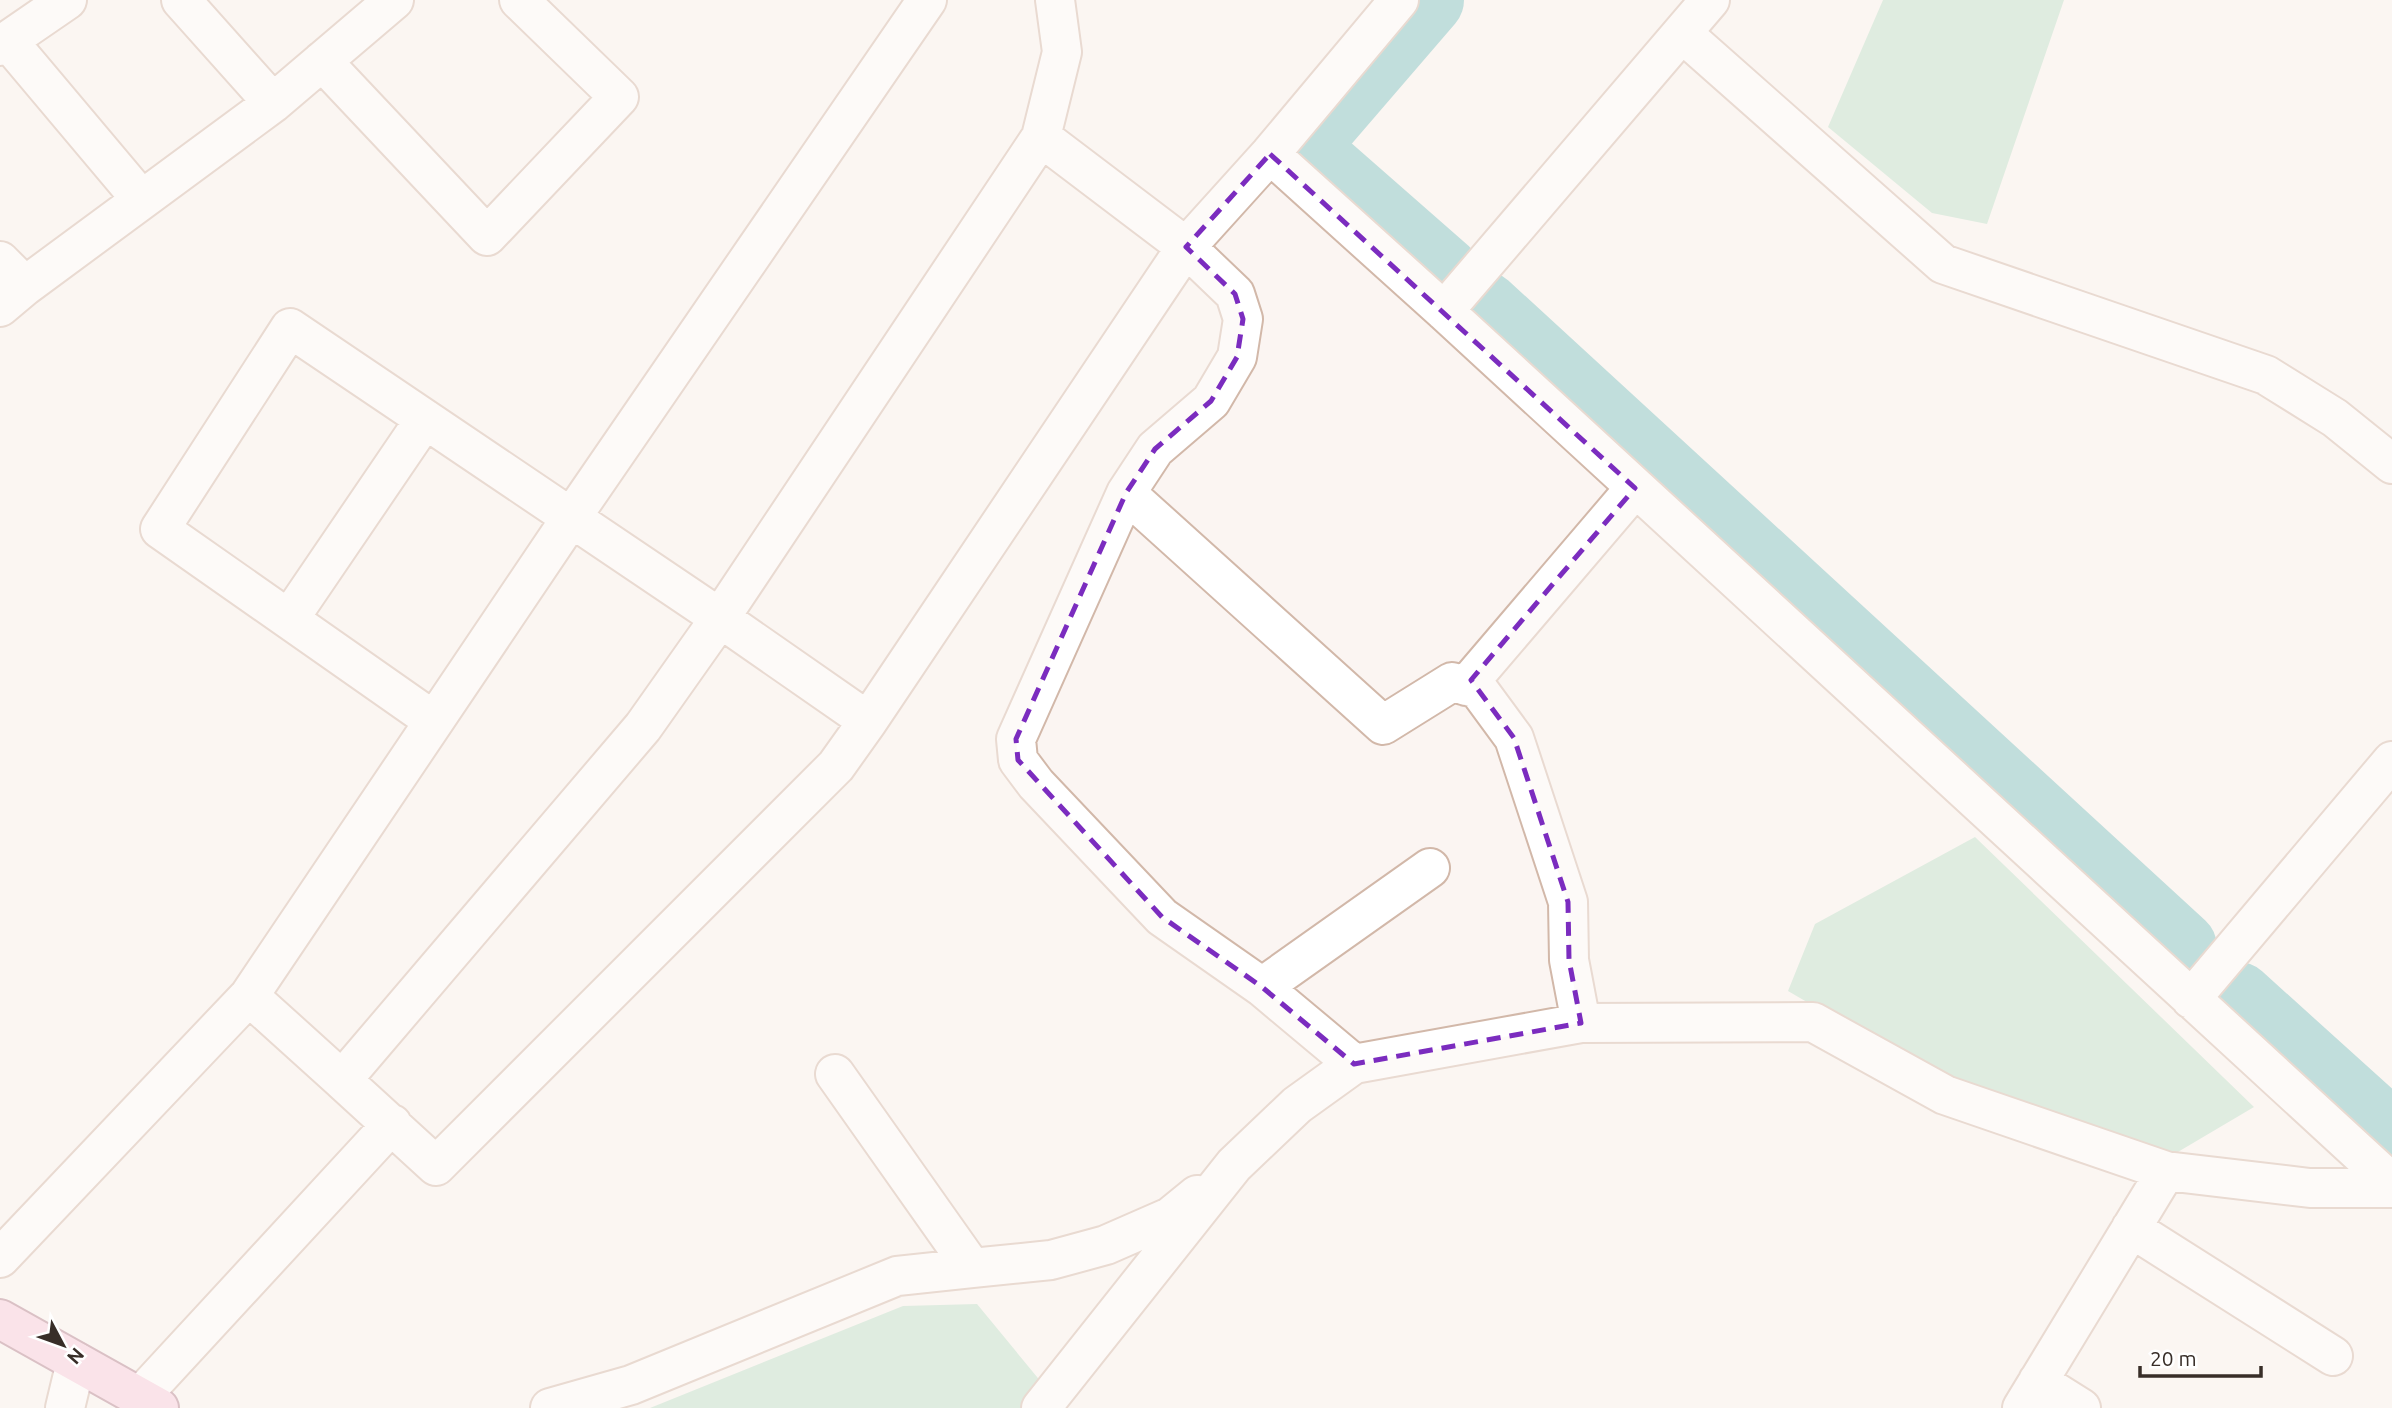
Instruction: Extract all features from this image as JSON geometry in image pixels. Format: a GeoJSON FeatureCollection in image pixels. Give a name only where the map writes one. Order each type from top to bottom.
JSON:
{"type":"FeatureCollection","features":[{"type":"Feature","properties":{"kind":"main road"},"geometry":{"type":"LineString","coordinates":[[0,1319],[149,1403]]}},
{"type":"Feature","properties":{"kind":"street"},"geometry":{"type":"LineString","coordinates":[[66,0],[4,43],[141,199]]}},
{"type":"Feature","properties":{"kind":"street"},"geometry":{"type":"LineString","coordinates":[[181,0],[273,103]]}},
{"type":"Feature","properties":{"kind":"street"},"geometry":{"type":"LineString","coordinates":[[8,285],[141,199],[273,103],[394,0]]}},
{"type":"Feature","properties":{"kind":"street"},"geometry":{"type":"LineString","coordinates":[[322,61],[486,236],[619,97],[519,0]]}},
{"type":"Feature","properties":{"kind":"street"},"geometry":{"type":"LineString","coordinates":[[0,1258],[249,996],[571,518],[927,0]]}},
{"type":"Feature","properties":{"kind":"street"},"geometry":{"type":"LineString","coordinates":[[342,1080],[643,727],[720,618],[1041,137],[1062,52],[1055,0]]}},
{"type":"Feature","properties":{"kind":"street"},"geometry":{"type":"LineString","coordinates":[[249,996],[436,1166],[835,765],[868,721],[1186,247],[1270,154],[1399,0]]}},
{"type":"Feature","properties":{"kind":"street"},"geometry":{"type":"LineString","coordinates":[[1444,311],[1710,0]]}},
{"type":"Feature","properties":{"kind":"street"},"geometry":{"type":"LineString","coordinates":[[1682,33],[1942,264],[2266,375],[2335,418],[2392,464]]}},
{"type":"Feature","properties":{"kind":"street"},"geometry":{"type":"LineString","coordinates":[[1041,137],[1186,247],[1235,294],[1243,319],[1237,357],[1211,401],[1156,449],[1125,493],[1016,739],[1018,760],[1036,784],[1162,917],[1262,987],[1354,1064]]}},
{"type":"Feature","properties":{"kind":"street"},"geometry":{"type":"LineString","coordinates":[[1270,154],[1444,311],[2392,1186]]}},
{"type":"Feature","properties":{"kind":"street"},"geometry":{"type":"LineString","coordinates":[[434,721],[160,529],[290,328],[868,721]]}},
{"type":"Feature","properties":{"kind":"street"},"geometry":{"type":"LineString","coordinates":[[289,619],[425,419]]}},
{"type":"Feature","properties":{"kind":"street"},"geometry":{"type":"LineString","coordinates":[[1466,686],[1635,488]]}},
{"type":"Feature","properties":{"kind":"street"},"geometry":{"type":"LineString","coordinates":[[1125,493],[1383,725],[1452,682],[1478,689],[1514,738],[1568,902],[1569,960],[1581,1023]]}},
{"type":"Feature","properties":{"kind":"street"},"geometry":{"type":"LineString","coordinates":[[2191,999],[2392,761]]}},
{"type":"Feature","properties":{"kind":"street"},"geometry":{"type":"LineString","coordinates":[[1262,987],[1430,868]]}},
{"type":"Feature","properties":{"kind":"street"},"geometry":{"type":"LineString","coordinates":[[550,1408],[631,1385],[897,1276],[1051,1260],[1106,1245],[1170,1217],[1234,1165],[1297,1105],[1354,1064],[1581,1023],[1813,1022],[1945,1095],[2166,1171],[2310,1188],[2392,1186]]}},
{"type":"Feature","properties":{"kind":"street"},"geometry":{"type":"LineString","coordinates":[[835,1074],[972,1268]]}},
{"type":"Feature","properties":{"kind":"street"},"geometry":{"type":"LineString","coordinates":[[149,1403],[392,1124]]}},
{"type":"Feature","properties":{"kind":"street"},"geometry":{"type":"LineString","coordinates":[[1041,1408],[1234,1165]]}},
{"type":"Feature","properties":{"kind":"street"},"geometry":{"type":"LineString","coordinates":[[2081,1408],[2030,1395],[2166,1171]]}},
{"type":"Feature","properties":{"kind":"street"},"geometry":{"type":"LineString","coordinates":[[2132,1228],[2333,1356]]}},
{"type":"Feature","properties":{"kind":"street"},"geometry":{"type":"LineString","coordinates":[[65,1408],[76,1362]]}},
{"type":"Feature","properties":{"kind":"highlighted area"},"geometry":{"type":"Polygon","coordinates":[[[1270,154],[1635,488],[1471,680],[1514,738],[1568,902],[1569,960],[1581,1023],[1354,1064],[1262,987],[1162,917],[1018,760],[1016,739],[1126,493],[1155,449],[1211,401],[1237,357],[1243,319],[1235,294],[1186,247],[1270,154]]]}},
{"type":"Feature","properties":{"kind":"green space"},"geometry":{"type":"Polygon","coordinates":[[[1883,0],[2064,0],[1987,224],[1932,213],[1828,127],[1883,0]]]}},
{"type":"Feature","properties":{"kind":"green space"},"geometry":{"type":"Polygon","coordinates":[[[1975,837],[2254,1107],[2166,1159],[1951,1086],[1788,991],[1815,924],[1975,837]]]}},
{"type":"Feature","properties":{"kind":"green space"},"geometry":{"type":"Polygon","coordinates":[[[977,1304],[1042,1383],[1020,1408],[650,1408],[903,1306],[977,1304]]]}},
{"type":"Feature","properties":{"kind":"waterway"},"geometry":{"type":"LineString","coordinates":[[1428,0],[1304,144],[1307,152],[1445,273]]}},
{"type":"Feature","properties":{"kind":"waterway"},"geometry":{"type":"LineString","coordinates":[[1484,307],[2181,947]]}},
{"type":"Feature","properties":{"kind":"waterway"},"geometry":{"type":"LineString","coordinates":[[2238,998],[2392,1137]]}}]}
